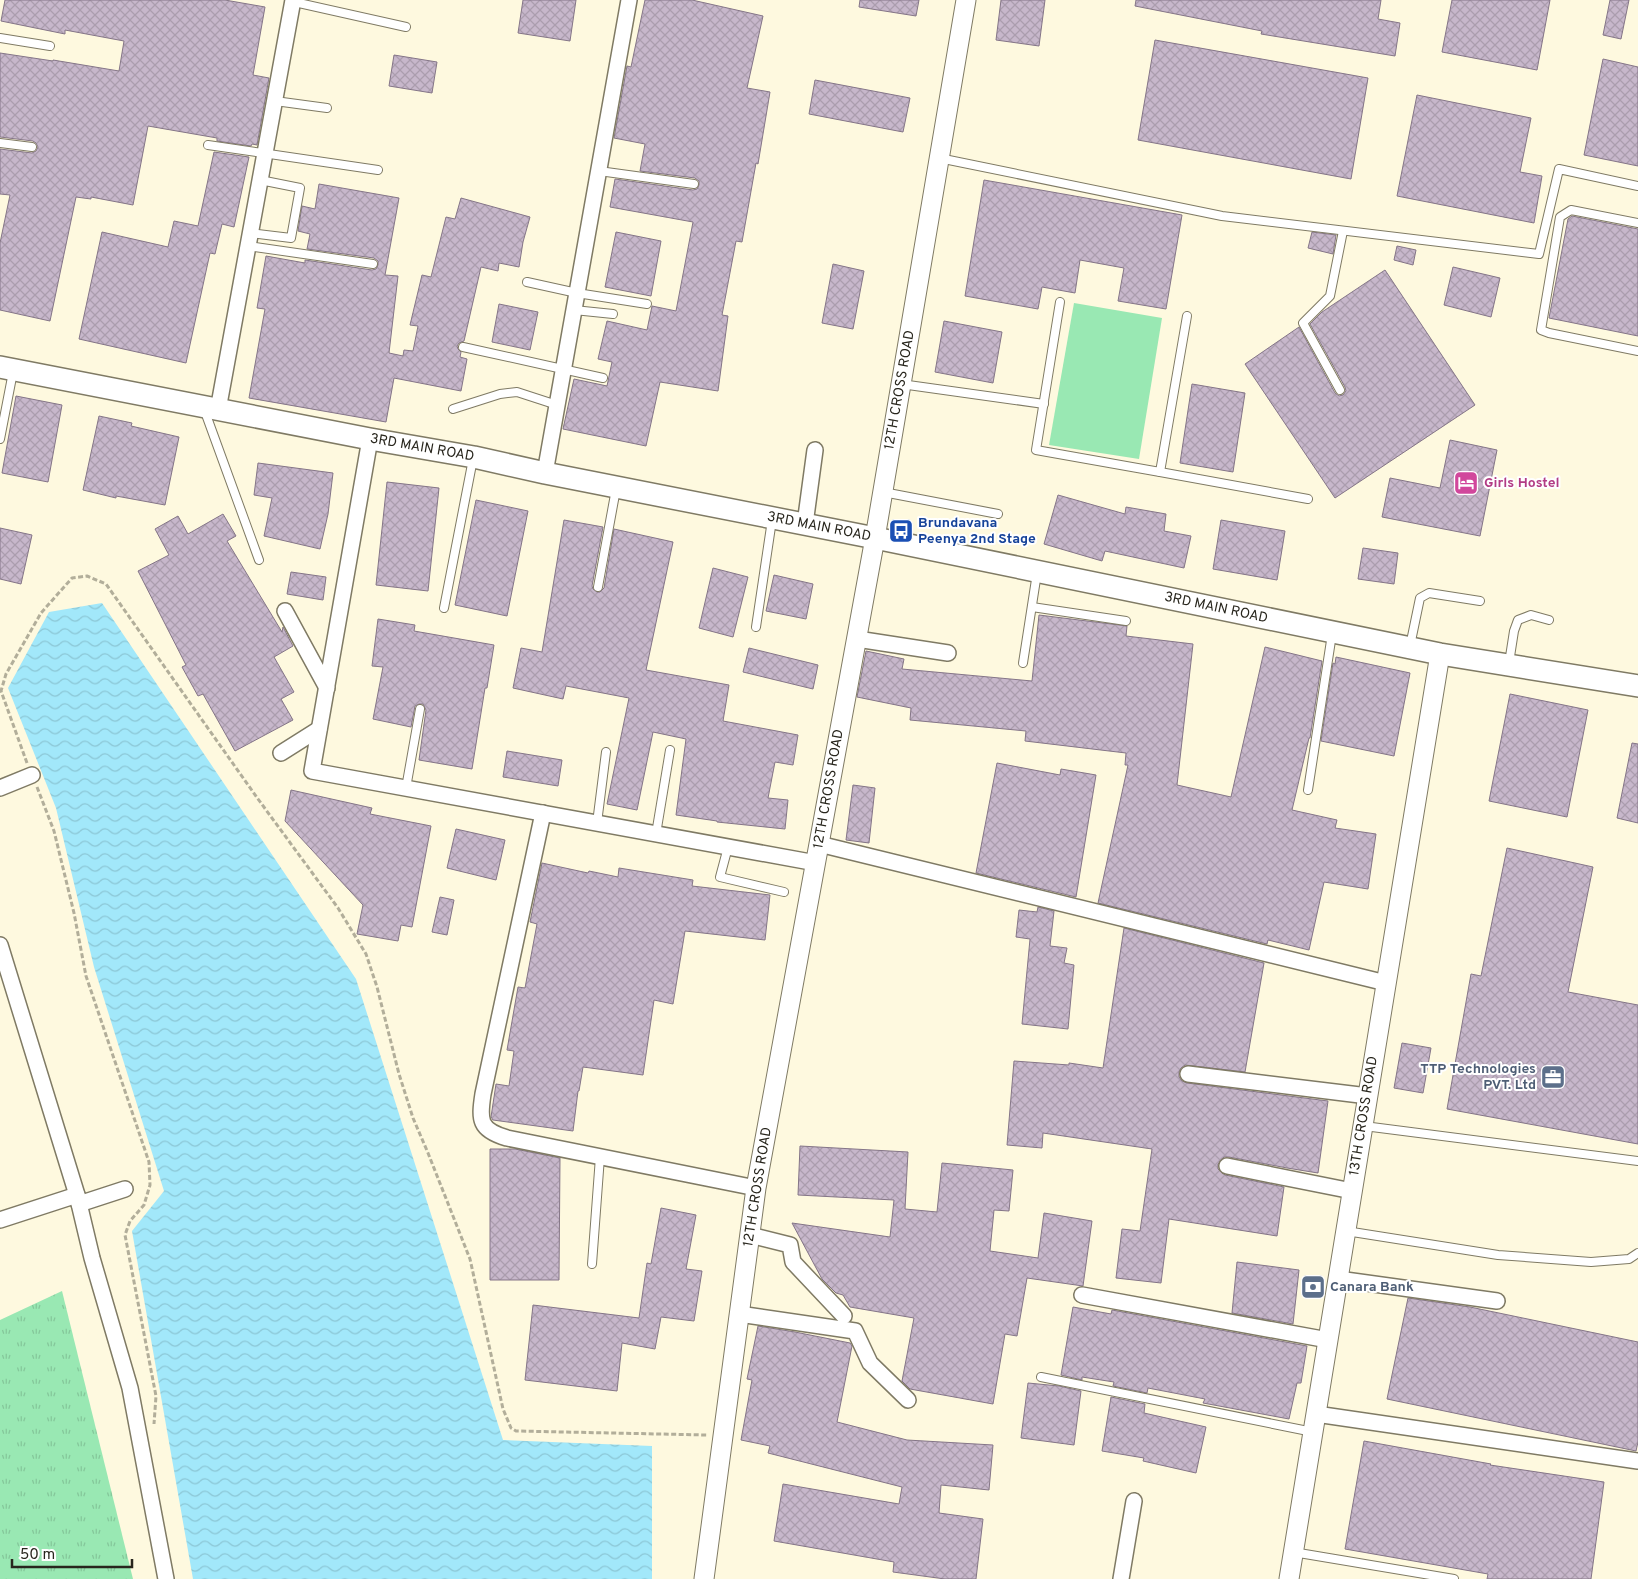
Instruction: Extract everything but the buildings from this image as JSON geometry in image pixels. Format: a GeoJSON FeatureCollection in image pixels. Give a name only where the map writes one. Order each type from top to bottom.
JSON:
{"type":"FeatureCollection","features":[{"type":"Feature","properties":{"kind":"main road","name":"3RD MAIN ROAD"},"geometry":{"type":"LineString","coordinates":[[7,369],[370,440],[474,457],[545,474],[875,538],[1440,654],[1638,686]]}},
{"type":"Feature","properties":{"kind":"street"},"geometry":{"type":"LineString","coordinates":[[211,408],[249,240],[275,101],[291,0]]}},
{"type":"Feature","properties":{"kind":"street"},"geometry":{"type":"LineString","coordinates":[[545,474],[629,0]]}},
{"type":"Feature","properties":{"kind":"street","name":"12TH CROSS ROAD"},"geometry":{"type":"LineString","coordinates":[[704,1579],[756,1188],[875,538],[966,0]]}},
{"type":"Feature","properties":{"kind":"street"},"geometry":{"type":"LineString","coordinates":[[370,440],[312,771],[728,846],[818,854],[1386,983]]}},
{"type":"Feature","properties":{"kind":"street"},"geometry":{"type":"LineString","coordinates":[[805,524],[815,450]]}},
{"type":"Feature","properties":{"kind":"street"},"geometry":{"type":"LineString","coordinates":[[285,611],[326,688]]}},
{"type":"Feature","properties":{"kind":"street"},"geometry":{"type":"LineString","coordinates":[[857,639],[948,653]]}},
{"type":"Feature","properties":{"kind":"street","name":"13TH CROSS ROAD"},"geometry":{"type":"LineString","coordinates":[[1289,1579],[1440,654]]}},
{"type":"Feature","properties":{"kind":"street"},"geometry":{"type":"LineString","coordinates":[[281,752],[319,729]]}},
{"type":"Feature","properties":{"kind":"street"},"geometry":{"type":"LineString","coordinates":[[0,788],[32,775]]}},
{"type":"Feature","properties":{"kind":"street"},"geometry":{"type":"LineString","coordinates":[[543,813],[480,1113],[483,1125],[493,1134],[507,1138],[756,1188]]}},
{"type":"Feature","properties":{"kind":"street"},"geometry":{"type":"LineString","coordinates":[[0,945],[78,1200],[92,1258],[130,1388],[166,1579]]}},
{"type":"Feature","properties":{"kind":"street"},"geometry":{"type":"LineString","coordinates":[[1188,1074],[1368,1096]]}},
{"type":"Feature","properties":{"kind":"street"},"geometry":{"type":"LineString","coordinates":[[1227,1166],[1352,1191]]}},
{"type":"Feature","properties":{"kind":"street"},"geometry":{"type":"LineString","coordinates":[[0,1220],[125,1189]]}},
{"type":"Feature","properties":{"kind":"street"},"geometry":{"type":"LineString","coordinates":[[750,1235],[790,1244],[793,1262],[844,1316]]}},
{"type":"Feature","properties":{"kind":"street"},"geometry":{"type":"LineString","coordinates":[[1338,1279],[1497,1301]]}},
{"type":"Feature","properties":{"kind":"street"},"geometry":{"type":"LineString","coordinates":[[1082,1296],[1328,1340]]}},
{"type":"Feature","properties":{"kind":"street"},"geometry":{"type":"LineString","coordinates":[[739,1314],[855,1331],[870,1363],[908,1400]]}},
{"type":"Feature","properties":{"kind":"street"},"geometry":{"type":"LineString","coordinates":[[1314,1423],[1638,1461]]}},
{"type":"Feature","properties":{"kind":"street"},"geometry":{"type":"LineString","coordinates":[[1122,1579],[1134,1500]]}},
{"type":"Feature","properties":{"kind":"lane"},"geometry":{"type":"LineString","coordinates":[[291,0],[406,27]]}},
{"type":"Feature","properties":{"kind":"lane"},"geometry":{"type":"LineString","coordinates":[[0,38],[50,46]]}},
{"type":"Feature","properties":{"kind":"lane"},"geometry":{"type":"LineString","coordinates":[[275,101],[327,108]]}},
{"type":"Feature","properties":{"kind":"lane"},"geometry":{"type":"LineString","coordinates":[[0,143],[32,147]]}},
{"type":"Feature","properties":{"kind":"lane"},"geometry":{"type":"LineString","coordinates":[[208,145],[378,170]]}},
{"type":"Feature","properties":{"kind":"lane"},"geometry":{"type":"LineString","coordinates":[[940,158],[1222,216],[1539,254],[1559,169],[1638,186]]}},
{"type":"Feature","properties":{"kind":"lane"},"geometry":{"type":"LineString","coordinates":[[599,171],[694,184]]}},
{"type":"Feature","properties":{"kind":"lane"},"geometry":{"type":"LineString","coordinates":[[249,240],[291,238],[300,188],[260,180]]}},
{"type":"Feature","properties":{"kind":"lane"},"geometry":{"type":"LineString","coordinates":[[1638,223],[1571,210],[1560,217],[1541,330],[1638,351]]}},
{"type":"Feature","properties":{"kind":"lane"},"geometry":{"type":"LineString","coordinates":[[1340,390],[1303,323],[1330,296],[1343,231]]}},
{"type":"Feature","properties":{"kind":"lane"},"geometry":{"type":"LineString","coordinates":[[249,240],[373,264]]}},
{"type":"Feature","properties":{"kind":"lane"},"geometry":{"type":"LineString","coordinates":[[527,282],[577,293],[647,304]]}},
{"type":"Feature","properties":{"kind":"lane"},"geometry":{"type":"LineString","coordinates":[[1060,302],[1036,450],[1308,499]]}},
{"type":"Feature","properties":{"kind":"lane"},"geometry":{"type":"LineString","coordinates":[[574,310],[612,314]]}},
{"type":"Feature","properties":{"kind":"lane"},"geometry":{"type":"LineString","coordinates":[[1160,472],[1187,316]]}},
{"type":"Feature","properties":{"kind":"lane"},"geometry":{"type":"LineString","coordinates":[[463,347],[603,378]]}},
{"type":"Feature","properties":{"kind":"lane"},"geometry":{"type":"LineString","coordinates":[[0,439],[7,369]]}},
{"type":"Feature","properties":{"kind":"lane"},"geometry":{"type":"LineString","coordinates":[[901,384],[1044,404]]}},
{"type":"Feature","properties":{"kind":"lane"},"geometry":{"type":"LineString","coordinates":[[453,410],[500,394],[518,392],[557,404]]}},
{"type":"Feature","properties":{"kind":"lane"},"geometry":{"type":"LineString","coordinates":[[211,408],[259,560]]}},
{"type":"Feature","properties":{"kind":"lane"},"geometry":{"type":"LineString","coordinates":[[444,608],[474,457]]}},
{"type":"Feature","properties":{"kind":"lane"},"geometry":{"type":"LineString","coordinates":[[598,588],[617,488]]}},
{"type":"Feature","properties":{"kind":"lane"},"geometry":{"type":"LineString","coordinates":[[883,492],[998,514]]}},
{"type":"Feature","properties":{"kind":"lane"},"geometry":{"type":"LineString","coordinates":[[756,627],[772,518]]}},
{"type":"Feature","properties":{"kind":"lane"},"geometry":{"type":"LineString","coordinates":[[1023,663],[1037,571]]}},
{"type":"Feature","properties":{"kind":"lane"},"geometry":{"type":"LineString","coordinates":[[1410,648],[1420,598],[1429,593],[1480,601]]}},
{"type":"Feature","properties":{"kind":"lane"},"geometry":{"type":"LineString","coordinates":[[1032,607],[1126,621]]}},
{"type":"Feature","properties":{"kind":"lane"},"geometry":{"type":"LineString","coordinates":[[1508,665],[1514,631],[1518,620],[1531,615],[1549,620]]}},
{"type":"Feature","properties":{"kind":"lane"},"geometry":{"type":"LineString","coordinates":[[1308,790],[1333,632]]}},
{"type":"Feature","properties":{"kind":"lane"},"geometry":{"type":"LineString","coordinates":[[406,788],[420,709]]}},
{"type":"Feature","properties":{"kind":"lane"},"geometry":{"type":"LineString","coordinates":[[656,834],[670,750]]}},
{"type":"Feature","properties":{"kind":"lane"},"geometry":{"type":"LineString","coordinates":[[597,823],[606,752]]}},
{"type":"Feature","properties":{"kind":"lane"},"geometry":{"type":"LineString","coordinates":[[728,846],[720,877],[784,892]]}},
{"type":"Feature","properties":{"kind":"lane"},"geometry":{"type":"LineString","coordinates":[[1362,1126],[1638,1161]]}},
{"type":"Feature","properties":{"kind":"lane"},"geometry":{"type":"LineString","coordinates":[[592,1264],[600,1157]]}},
{"type":"Feature","properties":{"kind":"lane"},"geometry":{"type":"LineString","coordinates":[[1346,1231],[1508,1256],[1591,1262],[1629,1259],[1638,1253]]}},
{"type":"Feature","properties":{"kind":"lane"},"geometry":{"type":"LineString","coordinates":[[1041,1377],[1314,1423]]}},
{"type":"Feature","properties":{"kind":"lane"},"geometry":{"type":"LineString","coordinates":[[1293,1552],[1454,1579]]}},
{"type":"Feature","properties":{"kind":"path"},"geometry":{"type":"LineString","coordinates":[[155,1430],[153,1420],[156,1396],[125,1235],[130,1221],[144,1205],[150,1185],[149,1162],[86,976],[74,912],[54,831],[12,725],[1,691],[6,674],[41,613],[72,578],[87,576],[106,584],[258,800],[338,908],[366,954],[413,1118],[470,1259],[503,1409],[510,1428],[516,1431],[723,1435]]}},
{"type":"Feature","properties":{"kind":"green space"},"geometry":{"type":"Polygon","coordinates":[[[1074,303],[1162,318],[1139,459],[1049,445],[1074,303]]]}},
{"type":"Feature","properties":{"kind":"green space"},"geometry":{"type":"Polygon","coordinates":[[[62,1291],[133,1579],[0,1579],[0,1320],[62,1291]]]}},
{"type":"Feature","properties":{"kind":"water"},"geometry":{"type":"Polygon","coordinates":[[[102,603],[356,979],[503,1440],[652,1446],[652,1579],[193,1579],[132,1231],[164,1191],[94,967],[56,808],[8,688],[49,612],[102,603]]]}},
{"type":"Feature","properties":{"kind":"place","name":"Girls Hostel"},"geometry":{"type":"Point","coordinates":[1466,483]}},
{"type":"Feature","properties":{"kind":"place","name":"Brundavana Peenya 2nd Stage"},"geometry":{"type":"Point","coordinates":[901,531]}},
{"type":"Feature","properties":{"kind":"place","name":"TTP Technologies PVT. Ltd"},"geometry":{"type":"Point","coordinates":[1553,1077]}},
{"type":"Feature","properties":{"kind":"place","name":"Canara Bank"},"geometry":{"type":"Point","coordinates":[1313,1287]}}]}
